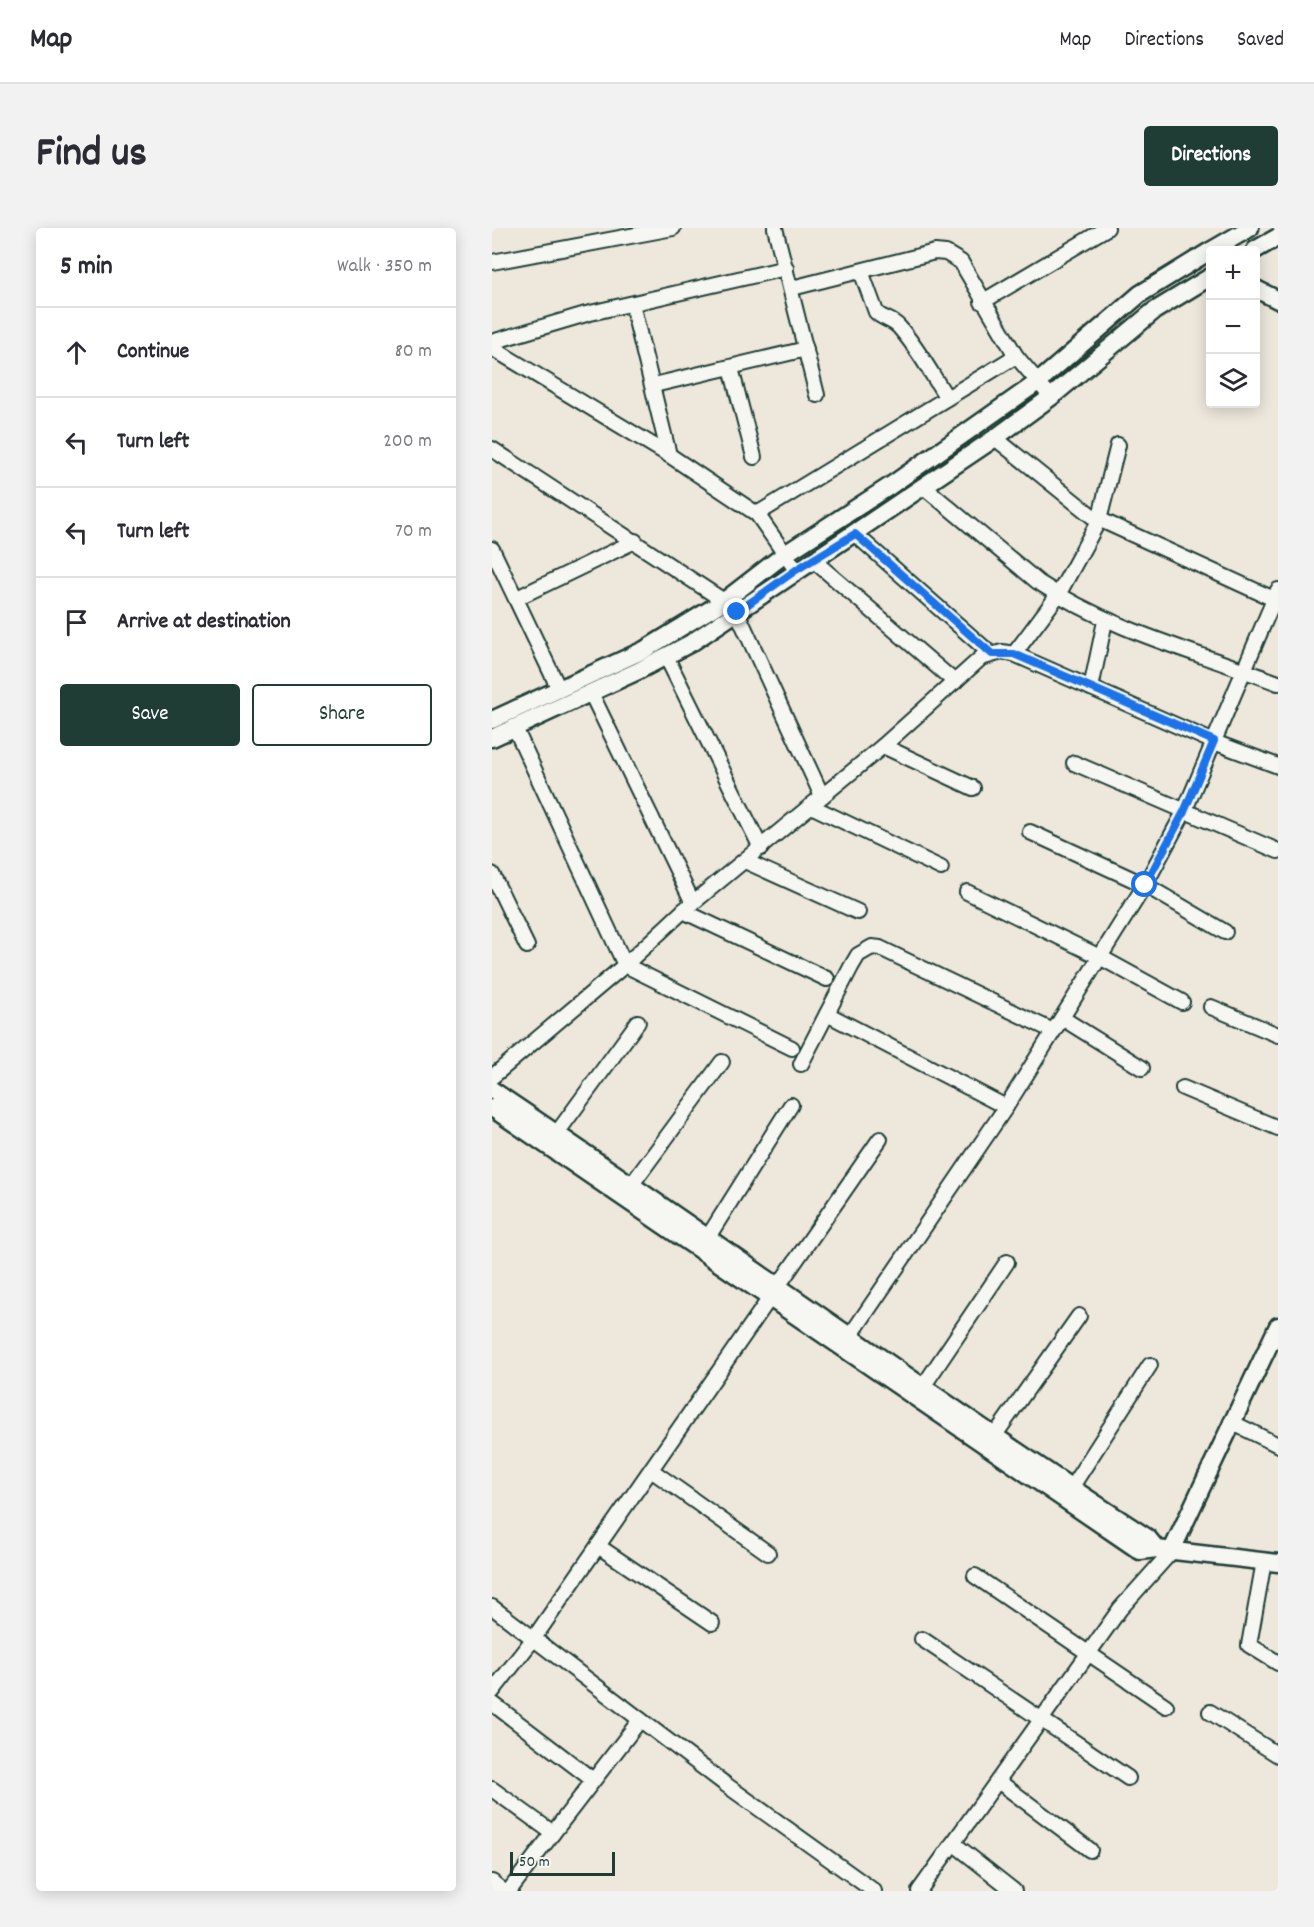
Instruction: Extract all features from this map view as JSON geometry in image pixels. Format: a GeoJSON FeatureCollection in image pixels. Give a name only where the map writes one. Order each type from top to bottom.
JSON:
{"type":"FeatureCollection","features":[{"type":"Feature","properties":{"kind":"street"},"geometry":{"type":"LineString","coordinates":[[492,262],[673,228]]}},
{"type":"Feature","properties":{"kind":"street"},"geometry":{"type":"LineString","coordinates":[[775,228],[792,288],[817,395]]}},
{"type":"Feature","properties":{"kind":"street"},"geometry":{"type":"LineString","coordinates":[[982,302],[1107,228]]}},
{"type":"Feature","properties":{"kind":"street"},"geometry":{"type":"LineString","coordinates":[[1219,246],[1250,228]]}},
{"type":"Feature","properties":{"kind":"street"},"geometry":{"type":"LineString","coordinates":[[1255,228],[1266,244]]}},
{"type":"Feature","properties":{"kind":"street"},"geometry":{"type":"LineString","coordinates":[[792,288],[935,252],[946,253],[961,262],[982,302],[1016,356],[1051,398]]}},
{"type":"Feature","properties":{"kind":"street"},"geometry":{"type":"LineString","coordinates":[[492,738],[666,657],[731,607],[786,554],[890,486],[1038,382],[1140,294],[1206,254]]}},
{"type":"Feature","properties":{"kind":"street"},"geometry":{"type":"LineString","coordinates":[[492,342],[586,314],[786,268]]}},
{"type":"Feature","properties":{"kind":"street"},"geometry":{"type":"LineString","coordinates":[[861,271],[876,312],[902,331],[947,398]]}},
{"type":"Feature","properties":{"kind":"street"},"geometry":{"type":"LineString","coordinates":[[492,720],[645,650],[731,607],[813,560],[995,438],[1051,398],[1154,311],[1206,279]]}},
{"type":"Feature","properties":{"kind":"street"},"geometry":{"type":"LineString","coordinates":[[1260,291],[1278,300]]}},
{"type":"Feature","properties":{"kind":"street"},"geometry":{"type":"LineString","coordinates":[[632,304],[654,385],[669,455]]}},
{"type":"Feature","properties":{"kind":"street"},"geometry":{"type":"LineString","coordinates":[[492,348],[669,455],[757,514],[796,570]]}},
{"type":"Feature","properties":{"kind":"street"},"geometry":{"type":"LineString","coordinates":[[654,385],[806,349]]}},
{"type":"Feature","properties":{"kind":"street"},"geometry":{"type":"LineString","coordinates":[[757,514],[1016,356]]}},
{"type":"Feature","properties":{"kind":"street"},"geometry":{"type":"LineString","coordinates":[[731,368],[754,457]]}},
{"type":"Feature","properties":{"kind":"street"},"geometry":{"type":"LineString","coordinates":[[847,1342],[1006,1107],[1145,885],[1184,812],[1277,597],[1099,520],[1079,507],[995,438]]}},
{"type":"Feature","properties":{"kind":"street"},"geometry":{"type":"LineString","coordinates":[[1014,654],[1058,595],[1099,520],[1118,445]]}},
{"type":"Feature","properties":{"kind":"street"},"geometry":{"type":"LineString","coordinates":[[492,449],[731,607],[822,796]]}},
{"type":"Feature","properties":{"kind":"street"},"geometry":{"type":"LineString","coordinates":[[924,487],[1038,582],[1058,595],[1105,621],[1278,683]]}},
{"type":"Feature","properties":{"kind":"street"},"geometry":{"type":"LineString","coordinates":[[855,534],[992,654]]}},
{"type":"Feature","properties":{"kind":"street"},"geometry":{"type":"LineString","coordinates":[[517,598],[635,542]]}},
{"type":"Feature","properties":{"kind":"street"},"geometry":{"type":"LineString","coordinates":[[492,549],[559,689]]}},
{"type":"Feature","properties":{"kind":"street"},"geometry":{"type":"LineString","coordinates":[[813,560],[955,682]]}},
{"type":"Feature","properties":{"kind":"street"},"geometry":{"type":"LineString","coordinates":[[1092,688],[1105,621]]}},
{"type":"Feature","properties":{"kind":"street"},"geometry":{"type":"LineString","coordinates":[[492,1077],[625,965],[688,907],[883,746],[981,658],[992,654],[1014,654],[1214,741],[1278,766]]}},
{"type":"Feature","properties":{"kind":"street"},"geometry":{"type":"LineString","coordinates":[[666,657],[761,848]]}},
{"type":"Feature","properties":{"kind":"street"},"geometry":{"type":"LineString","coordinates":[[591,693],[688,907],[827,979]]}},
{"type":"Feature","properties":{"kind":"street"},"geometry":{"type":"LineString","coordinates":[[515,728],[625,965],[792,1048]]}},
{"type":"Feature","properties":{"kind":"street"},"geometry":{"type":"LineString","coordinates":[[883,746],[973,788]]}},
{"type":"Feature","properties":{"kind":"street"},"geometry":{"type":"LineString","coordinates":[[1074,763],[1278,851]]}},
{"type":"Feature","properties":{"kind":"street"},"geometry":{"type":"LineString","coordinates":[[811,806],[941,868]]}},
{"type":"Feature","properties":{"kind":"street"},"geometry":{"type":"LineString","coordinates":[[1030,832],[1145,885],[1226,932]]}},
{"type":"Feature","properties":{"kind":"street"},"geometry":{"type":"LineString","coordinates":[[745,861],[858,912]]}},
{"type":"Feature","properties":{"kind":"street"},"geometry":{"type":"LineString","coordinates":[[492,874],[527,946]]}},
{"type":"Feature","properties":{"kind":"street"},"geometry":{"type":"LineString","coordinates":[[967,892],[1100,957],[1182,1002]]}},
{"type":"Feature","properties":{"kind":"street"},"geometry":{"type":"LineString","coordinates":[[801,1064],[858,955],[872,946],[1053,1031]]}},
{"type":"Feature","properties":{"kind":"street"},"geometry":{"type":"LineString","coordinates":[[1211,1007],[1278,1035]]}},
{"type":"Feature","properties":{"kind":"street"},"geometry":{"type":"LineString","coordinates":[[827,1014],[1006,1107]]}},
{"type":"Feature","properties":{"kind":"street"},"geometry":{"type":"LineString","coordinates":[[1062,1018],[1142,1068]]}},
{"type":"Feature","properties":{"kind":"street"},"geometry":{"type":"LineString","coordinates":[[557,1133],[638,1022]]}},
{"type":"Feature","properties":{"kind":"street"},"geometry":{"type":"LineString","coordinates":[[632,1184],[722,1062]]}},
{"type":"Feature","properties":{"kind":"street"},"geometry":{"type":"LineString","coordinates":[[1183,1088],[1278,1128]]}},
{"type":"Feature","properties":{"kind":"street"},"geometry":{"type":"LineString","coordinates":[[492,1090],[632,1184],[704,1243]]}},
{"type":"Feature","properties":{"kind":"street"},"geometry":{"type":"LineString","coordinates":[[704,1243],[791,1105]]}},
{"type":"Feature","properties":{"kind":"street"},"geometry":{"type":"LineString","coordinates":[[492,1108],[704,1243],[919,1392],[1140,1551],[1164,1551],[1271,1562],[1249,1645],[1278,1663]]}},
{"type":"Feature","properties":{"kind":"street"},"geometry":{"type":"LineString","coordinates":[[492,1692],[534,1638],[880,1139]]}},
{"type":"Feature","properties":{"kind":"street"},"geometry":{"type":"LineString","coordinates":[[919,1392],[1007,1262]]}},
{"type":"Feature","properties":{"kind":"street"},"geometry":{"type":"LineString","coordinates":[[995,1435],[1079,1316]]}},
{"type":"Feature","properties":{"kind":"street"},"geometry":{"type":"LineString","coordinates":[[919,1891],[1119,1609],[1164,1551],[1274,1343],[1278,1326]]}},
{"type":"Feature","properties":{"kind":"street"},"geometry":{"type":"LineString","coordinates":[[1071,1488],[1150,1365]]}},
{"type":"Feature","properties":{"kind":"street"},"geometry":{"type":"LineString","coordinates":[[919,1392],[995,1435],[1164,1551]]}},
{"type":"Feature","properties":{"kind":"street"},"geometry":{"type":"LineString","coordinates":[[1231,1422],[1278,1445]]}},
{"type":"Feature","properties":{"kind":"street"},"geometry":{"type":"LineString","coordinates":[[651,1470],[768,1553]]}},
{"type":"Feature","properties":{"kind":"street"},"geometry":{"type":"LineString","coordinates":[[598,1546],[712,1623]]}},
{"type":"Feature","properties":{"kind":"street"},"geometry":{"type":"LineString","coordinates":[[975,1576],[1166,1706]]}},
{"type":"Feature","properties":{"kind":"street"},"geometry":{"type":"LineString","coordinates":[[492,1607],[640,1720],[873,1891]]}},
{"type":"Feature","properties":{"kind":"street"},"geometry":{"type":"LineString","coordinates":[[922,1639],[1128,1778]]}},
{"type":"Feature","properties":{"kind":"street"},"geometry":{"type":"LineString","coordinates":[[492,1703],[593,1780]]}},
{"type":"Feature","properties":{"kind":"street"},"geometry":{"type":"LineString","coordinates":[[1210,1712],[1278,1755]]}},
{"type":"Feature","properties":{"kind":"street"},"geometry":{"type":"LineString","coordinates":[[509,1891],[640,1720]]}},
{"type":"Feature","properties":{"kind":"street"},"geometry":{"type":"LineString","coordinates":[[998,1781],[1090,1850]]}},
{"type":"Feature","properties":{"kind":"street"},"geometry":{"type":"LineString","coordinates":[[492,1789],[553,1833]]}},
{"type":"Feature","properties":{"kind":"street"},"geometry":{"type":"LineString","coordinates":[[954,1843],[1014,1891]]}},
{"type":"Feature","properties":{"kind":"street"},"geometry":{"type":"LineString","coordinates":[[492,1882],[503,1891]]}},
{"type":"Feature","properties":{"kind":"route"},"geometry":{"type":"LineString","coordinates":[[737,612],[796,570],[855,534],[992,654],[1002,652],[1014,654],[1214,741],[1184,812],[1145,885]]}}]}
